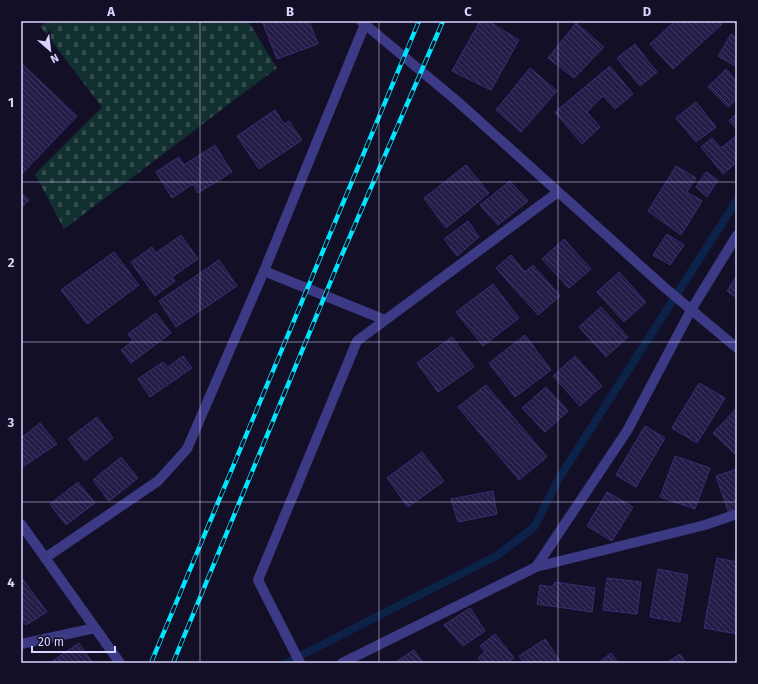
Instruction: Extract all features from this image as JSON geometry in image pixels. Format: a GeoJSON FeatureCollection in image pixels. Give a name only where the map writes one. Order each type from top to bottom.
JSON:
{"type":"FeatureCollection","features":[{"type":"Feature","properties":{"kind":"street"},"geometry":{"type":"LineString","coordinates":[[45,558],[158,481],[188,449],[264,271],[363,22],[457,101],[664,287],[737,348]]}},
{"type":"Feature","properties":{"kind":"street"},"geometry":{"type":"LineString","coordinates":[[300,663],[258,580],[357,341],[558,192]]}},
{"type":"Feature","properties":{"kind":"street"},"geometry":{"type":"LineString","coordinates":[[536,567],[627,431],[691,310],[737,235]]}},
{"type":"Feature","properties":{"kind":"street"},"geometry":{"type":"LineString","coordinates":[[264,271],[385,320]]}},
{"type":"Feature","properties":{"kind":"street"},"geometry":{"type":"LineString","coordinates":[[342,663],[536,567],[705,525],[737,514]]}},
{"type":"Feature","properties":{"kind":"street"},"geometry":{"type":"LineString","coordinates":[[21,524],[24,533],[45,558],[120,663]]}},
{"type":"Feature","properties":{"kind":"street"},"geometry":{"type":"LineString","coordinates":[[21,644],[95,628]]}},
{"type":"Feature","properties":{"kind":"green space"},"geometry":{"type":"Polygon","coordinates":[[[47,21],[248,21],[277,68],[64,229],[35,174],[102,107],[40,26],[47,21]]]}},
{"type":"Feature","properties":{"kind":"building"},"geometry":{"type":"Polygon","coordinates":[[[262,21],[309,21],[318,44],[277,59],[262,21]]]}},
{"type":"Feature","properties":{"kind":"building"},"geometry":{"type":"Polygon","coordinates":[[[480,21],[488,21],[519,40],[491,90],[452,71],[480,21]]]}},
{"type":"Feature","properties":{"kind":"building"},"geometry":{"type":"Polygon","coordinates":[[[675,21],[719,21],[722,24],[673,69],[650,44],[675,21]]]}},
{"type":"Feature","properties":{"kind":"building"},"geometry":{"type":"Polygon","coordinates":[[[576,23],[604,47],[574,78],[548,58],[576,23]]]}},
{"type":"Feature","properties":{"kind":"building"},"geometry":{"type":"Polygon","coordinates":[[[731,34],[737,38],[737,67],[718,56],[731,34]]]}},
{"type":"Feature","properties":{"kind":"building"},"geometry":{"type":"Polygon","coordinates":[[[635,44],[657,72],[640,86],[617,58],[635,44]]]}},
{"type":"Feature","properties":{"kind":"building"},"geometry":{"type":"Polygon","coordinates":[[[21,63],[77,116],[21,175],[21,63]]]}},
{"type":"Feature","properties":{"kind":"building"},"geometry":{"type":"Polygon","coordinates":[[[610,66],[633,94],[615,109],[603,96],[587,112],[600,127],[582,144],[555,112],[610,66]]]}},
{"type":"Feature","properties":{"kind":"building"},"geometry":{"type":"Polygon","coordinates":[[[530,68],[557,91],[521,132],[496,110],[530,68]]]}},
{"type":"Feature","properties":{"kind":"building"},"geometry":{"type":"Polygon","coordinates":[[[726,69],[737,81],[737,99],[728,107],[708,87],[726,69]]]}},
{"type":"Feature","properties":{"kind":"building"},"geometry":{"type":"Polygon","coordinates":[[[696,102],[716,127],[696,142],[676,118],[696,102]]]}},
{"type":"Feature","properties":{"kind":"building"},"geometry":{"type":"Polygon","coordinates":[[[275,110],[284,124],[289,121],[302,140],[259,169],[237,136],[275,110]]]}},
{"type":"Feature","properties":{"kind":"building"},"geometry":{"type":"Polygon","coordinates":[[[737,113],[737,129],[729,121],[737,113]]]}},
{"type":"Feature","properties":{"kind":"building"},"geometry":{"type":"Polygon","coordinates":[[[736,136],[737,162],[723,174],[701,147],[712,138],[721,148],[736,136]]]}},
{"type":"Feature","properties":{"kind":"building"},"geometry":{"type":"Polygon","coordinates":[[[215,145],[232,172],[198,193],[193,184],[172,198],[156,172],[179,157],[184,165],[215,145]]]}},
{"type":"Feature","properties":{"kind":"building"},"geometry":{"type":"Polygon","coordinates":[[[466,165],[489,193],[446,228],[424,198],[466,165]]]}},
{"type":"Feature","properties":{"kind":"building"},"geometry":{"type":"Polygon","coordinates":[[[676,166],[696,178],[687,192],[702,201],[681,235],[648,211],[676,166]]]}},
{"type":"Feature","properties":{"kind":"building"},"geometry":{"type":"Polygon","coordinates":[[[706,172],[718,180],[707,197],[696,187],[706,172]]]}},
{"type":"Feature","properties":{"kind":"building"},"geometry":{"type":"Polygon","coordinates":[[[510,181],[528,201],[498,225],[480,205],[510,181]]]}},
{"type":"Feature","properties":{"kind":"building"},"geometry":{"type":"Polygon","coordinates":[[[21,192],[29,200],[21,208],[21,192]]]}},
{"type":"Feature","properties":{"kind":"building"},"geometry":{"type":"Polygon","coordinates":[[[468,221],[479,237],[457,256],[444,239],[468,221]]]}},
{"type":"Feature","properties":{"kind":"building"},"geometry":{"type":"Polygon","coordinates":[[[667,234],[684,245],[670,265],[653,255],[667,234]]]}},
{"type":"Feature","properties":{"kind":"building"},"geometry":{"type":"Polygon","coordinates":[[[181,235],[198,259],[172,277],[175,281],[155,296],[131,262],[152,247],[156,253],[181,235]]]}},
{"type":"Feature","properties":{"kind":"building"},"geometry":{"type":"Polygon","coordinates":[[[564,239],[591,269],[569,288],[542,259],[564,239]]]}},
{"type":"Feature","properties":{"kind":"building"},"geometry":{"type":"Polygon","coordinates":[[[114,252],[139,285],[87,324],[61,290],[114,252]]]}},
{"type":"Feature","properties":{"kind":"building"},"geometry":{"type":"Polygon","coordinates":[[[511,255],[525,272],[533,265],[560,296],[538,315],[496,268],[511,255]]]}},
{"type":"Feature","properties":{"kind":"building"},"geometry":{"type":"Polygon","coordinates":[[[219,260],[237,286],[176,327],[159,301],[219,260]]]}},
{"type":"Feature","properties":{"kind":"building"},"geometry":{"type":"Polygon","coordinates":[[[619,272],[646,302],[624,322],[597,292],[619,272]]]}},
{"type":"Feature","properties":{"kind":"building"},"geometry":{"type":"Polygon","coordinates":[[[737,275],[737,298],[727,291],[737,275]]]}},
{"type":"Feature","properties":{"kind":"building"},"geometry":{"type":"Polygon","coordinates":[[[493,284],[519,318],[483,346],[456,312],[493,284]]]}},
{"type":"Feature","properties":{"kind":"building"},"geometry":{"type":"Polygon","coordinates":[[[601,307],[628,337],[606,357],[579,327],[601,307]]]}},
{"type":"Feature","properties":{"kind":"building"},"geometry":{"type":"Polygon","coordinates":[[[156,313],[171,333],[131,363],[121,350],[133,341],[128,334],[156,313]]]}},
{"type":"Feature","properties":{"kind":"building"},"geometry":{"type":"Polygon","coordinates":[[[525,335],[551,370],[515,397],[489,363],[525,335]]]}},
{"type":"Feature","properties":{"kind":"building"},"geometry":{"type":"Polygon","coordinates":[[[452,337],[474,367],[438,392],[417,363],[452,337]]]}},
{"type":"Feature","properties":{"kind":"building"},"geometry":{"type":"Polygon","coordinates":[[[183,356],[192,368],[150,397],[138,379],[163,362],[168,367],[183,356]]]}},
{"type":"Feature","properties":{"kind":"building"},"geometry":{"type":"Polygon","coordinates":[[[575,356],[602,386],[580,406],[553,376],[575,356]]]}},
{"type":"Feature","properties":{"kind":"building"},"geometry":{"type":"Polygon","coordinates":[[[699,383],[725,398],[697,443],[672,428],[699,383]]]}},
{"type":"Feature","properties":{"kind":"building"},"geometry":{"type":"Polygon","coordinates":[[[486,385],[547,457],[519,480],[458,407],[486,385]]]}},
{"type":"Feature","properties":{"kind":"building"},"geometry":{"type":"Polygon","coordinates":[[[546,387],[568,411],[545,432],[522,408],[546,387]]]}},
{"type":"Feature","properties":{"kind":"building"},"geometry":{"type":"Polygon","coordinates":[[[737,408],[737,452],[735,454],[713,433],[737,408]]]}},
{"type":"Feature","properties":{"kind":"building"},"geometry":{"type":"Polygon","coordinates":[[[97,417],[113,438],[85,461],[68,439],[97,417]]]}},
{"type":"Feature","properties":{"kind":"building"},"geometry":{"type":"Polygon","coordinates":[[[40,423],[57,444],[21,468],[21,438],[40,423]]]}},
{"type":"Feature","properties":{"kind":"building"},"geometry":{"type":"Polygon","coordinates":[[[645,426],[665,438],[636,487],[616,475],[645,426]]]}},
{"type":"Feature","properties":{"kind":"building"},"geometry":{"type":"Polygon","coordinates":[[[422,452],[444,481],[408,507],[387,478],[422,452]]]}},
{"type":"Feature","properties":{"kind":"building"},"geometry":{"type":"Polygon","coordinates":[[[675,456],[710,468],[695,509],[660,497],[675,456]]]}},
{"type":"Feature","properties":{"kind":"building"},"geometry":{"type":"Polygon","coordinates":[[[121,457],[138,478],[109,501],[93,480],[121,457]]]}},
{"type":"Feature","properties":{"kind":"building"},"geometry":{"type":"Polygon","coordinates":[[[737,469],[737,508],[728,511],[716,476],[737,469]]]}},
{"type":"Feature","properties":{"kind":"building"},"geometry":{"type":"Polygon","coordinates":[[[78,482],[95,503],[66,525],[50,504],[78,482]]]}},
{"type":"Feature","properties":{"kind":"building"},"geometry":{"type":"Polygon","coordinates":[[[493,491],[497,514],[458,522],[451,499],[493,491]]]}},
{"type":"Feature","properties":{"kind":"building"},"geometry":{"type":"Polygon","coordinates":[[[607,492],[633,507],[612,541],[587,526],[607,492]]]}},
{"type":"Feature","properties":{"kind":"building"},"geometry":{"type":"Polygon","coordinates":[[[717,558],[737,562],[737,634],[704,628],[717,558]]]}},
{"type":"Feature","properties":{"kind":"building"},"geometry":{"type":"Polygon","coordinates":[[[658,569],[688,575],[680,622],[650,617],[658,569]]]}},
{"type":"Feature","properties":{"kind":"building"},"geometry":{"type":"Polygon","coordinates":[[[21,577],[47,612],[26,625],[21,618],[21,577]]]}},
{"type":"Feature","properties":{"kind":"building"},"geometry":{"type":"Polygon","coordinates":[[[607,578],[641,582],[637,614],[603,610],[607,578]]]}},
{"type":"Feature","properties":{"kind":"building"},"geometry":{"type":"Polygon","coordinates":[[[555,582],[595,588],[592,612],[537,604],[540,585],[552,587],[555,582]]]}},
{"type":"Feature","properties":{"kind":"building"},"geometry":{"type":"Polygon","coordinates":[[[470,608],[485,631],[463,646],[444,625],[470,608]]]}},
{"type":"Feature","properties":{"kind":"building"},"geometry":{"type":"Polygon","coordinates":[[[495,634],[514,658],[507,663],[483,663],[478,658],[485,652],[480,646],[495,634]]]}},
{"type":"Feature","properties":{"kind":"building"},"geometry":{"type":"Polygon","coordinates":[[[545,639],[561,662],[524,663],[519,656],[545,639]]]}},
{"type":"Feature","properties":{"kind":"building"},"geometry":{"type":"Polygon","coordinates":[[[79,643],[93,663],[51,663],[51,662],[79,643]]]}},
{"type":"Feature","properties":{"kind":"building"},"geometry":{"type":"Polygon","coordinates":[[[414,650],[423,663],[394,663],[414,650]]]}},
{"type":"Feature","properties":{"kind":"building"},"geometry":{"type":"Polygon","coordinates":[[[611,653],[618,663],[598,663],[611,653]]]}},
{"type":"Feature","properties":{"kind":"building"},"geometry":{"type":"Polygon","coordinates":[[[680,654],[686,663],[666,663],[680,654]]]}},
{"type":"Feature","properties":{"kind":"waterway"},"geometry":{"type":"LineString","coordinates":[[286,663],[498,555],[534,527],[561,475],[737,200]]}},
{"type":"Feature","properties":{"kind":"railway"},"geometry":{"type":"LineString","coordinates":[[151,663],[419,21]]}},
{"type":"Feature","properties":{"kind":"railway"},"geometry":{"type":"LineString","coordinates":[[173,663],[335,271],[443,21]]}}]}
